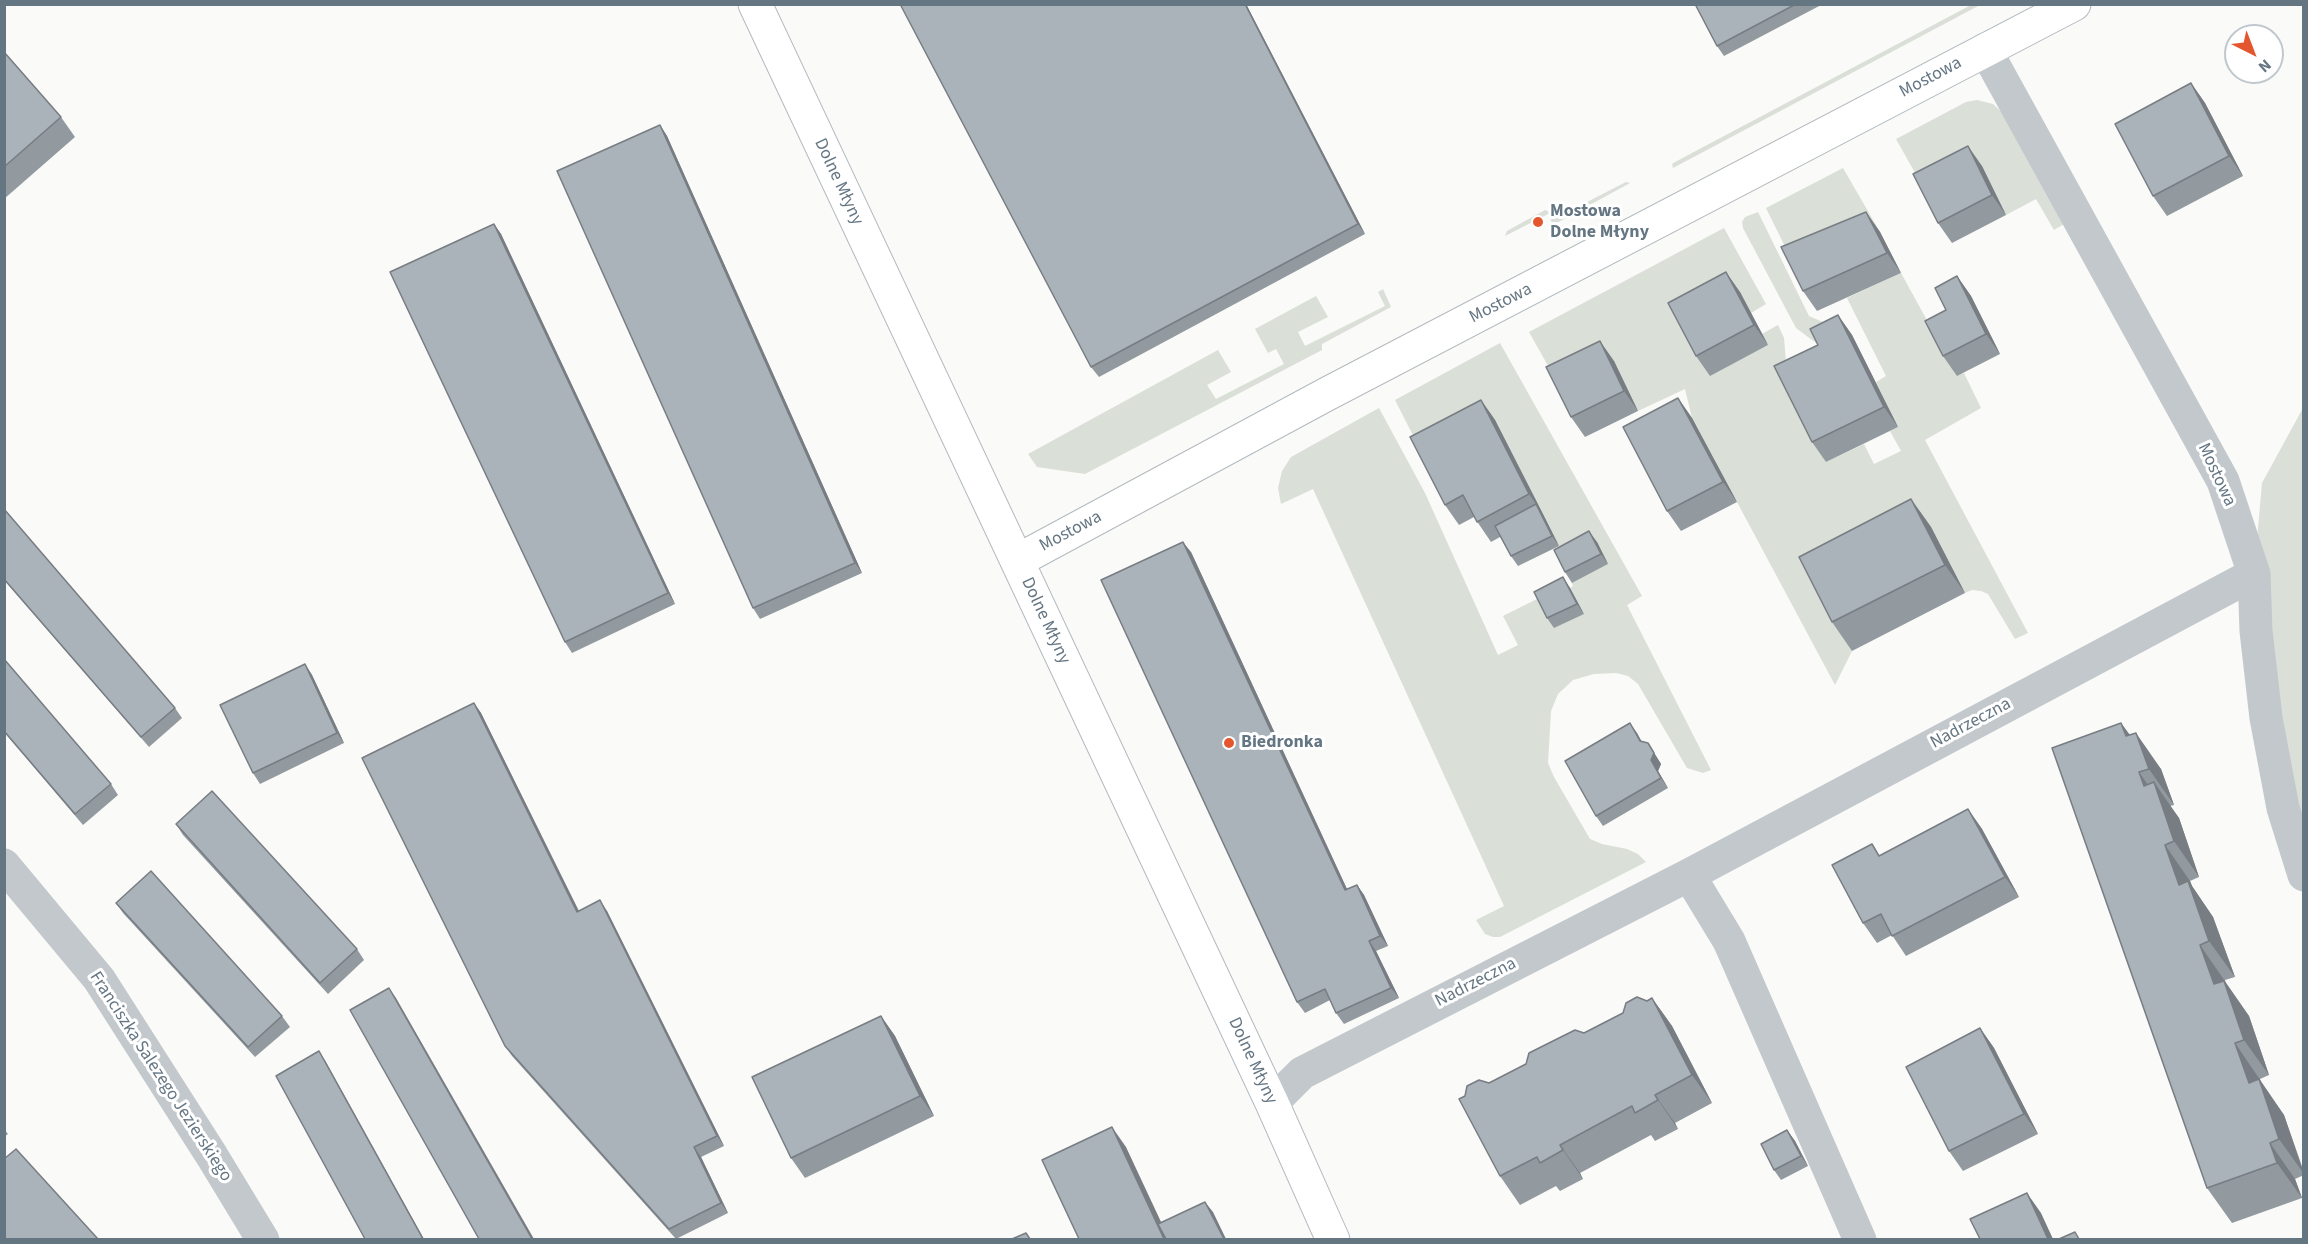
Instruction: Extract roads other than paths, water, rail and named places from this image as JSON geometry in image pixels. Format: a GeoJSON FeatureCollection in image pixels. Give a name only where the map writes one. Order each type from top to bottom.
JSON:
{"type":"FeatureCollection","features":[{"type":"Feature","properties":{"kind":"street","name":"Dolne Młyny"},"geometry":{"type":"LineString","coordinates":[[755,4],[1272,1103],[1333,1239]]}},
{"type":"Feature","properties":{"kind":"street","name":"Mostowa"},"geometry":{"type":"LineString","coordinates":[[1017,561],[1327,394],[2074,4]]}},
{"type":"Feature","properties":{"kind":"street","name":"Mostowa"},"geometry":{"type":"LineString","coordinates":[[1985,49],[2223,482],[2254,574],[2256,630],[2266,718],[2283,808],[2304,875]]}},
{"type":"Feature","properties":{"kind":"street","name":"Nadrzeczna"},"geometry":{"type":"LineString","coordinates":[[1272,1103],[1302,1073],[1689,875],[2254,574]]}},
{"type":"Feature","properties":{"kind":"street","name":"Franciszka Salezego Jezierskiego"},"geometry":{"type":"LineString","coordinates":[[4,865],[99,979],[262,1239]]}},
{"type":"Feature","properties":{"kind":"street"},"geometry":{"type":"LineString","coordinates":[[1689,875],[1729,941],[1860,1239]]}},
{"type":"Feature","properties":{"kind":"place","name":"Mostowa Dolne Młyny"},"geometry":{"type":"Point","coordinates":[1538,222]}},
{"type":"Feature","properties":{"kind":"place","name":"Biedronka"},"geometry":{"type":"Point","coordinates":[1229,743]}}]}
